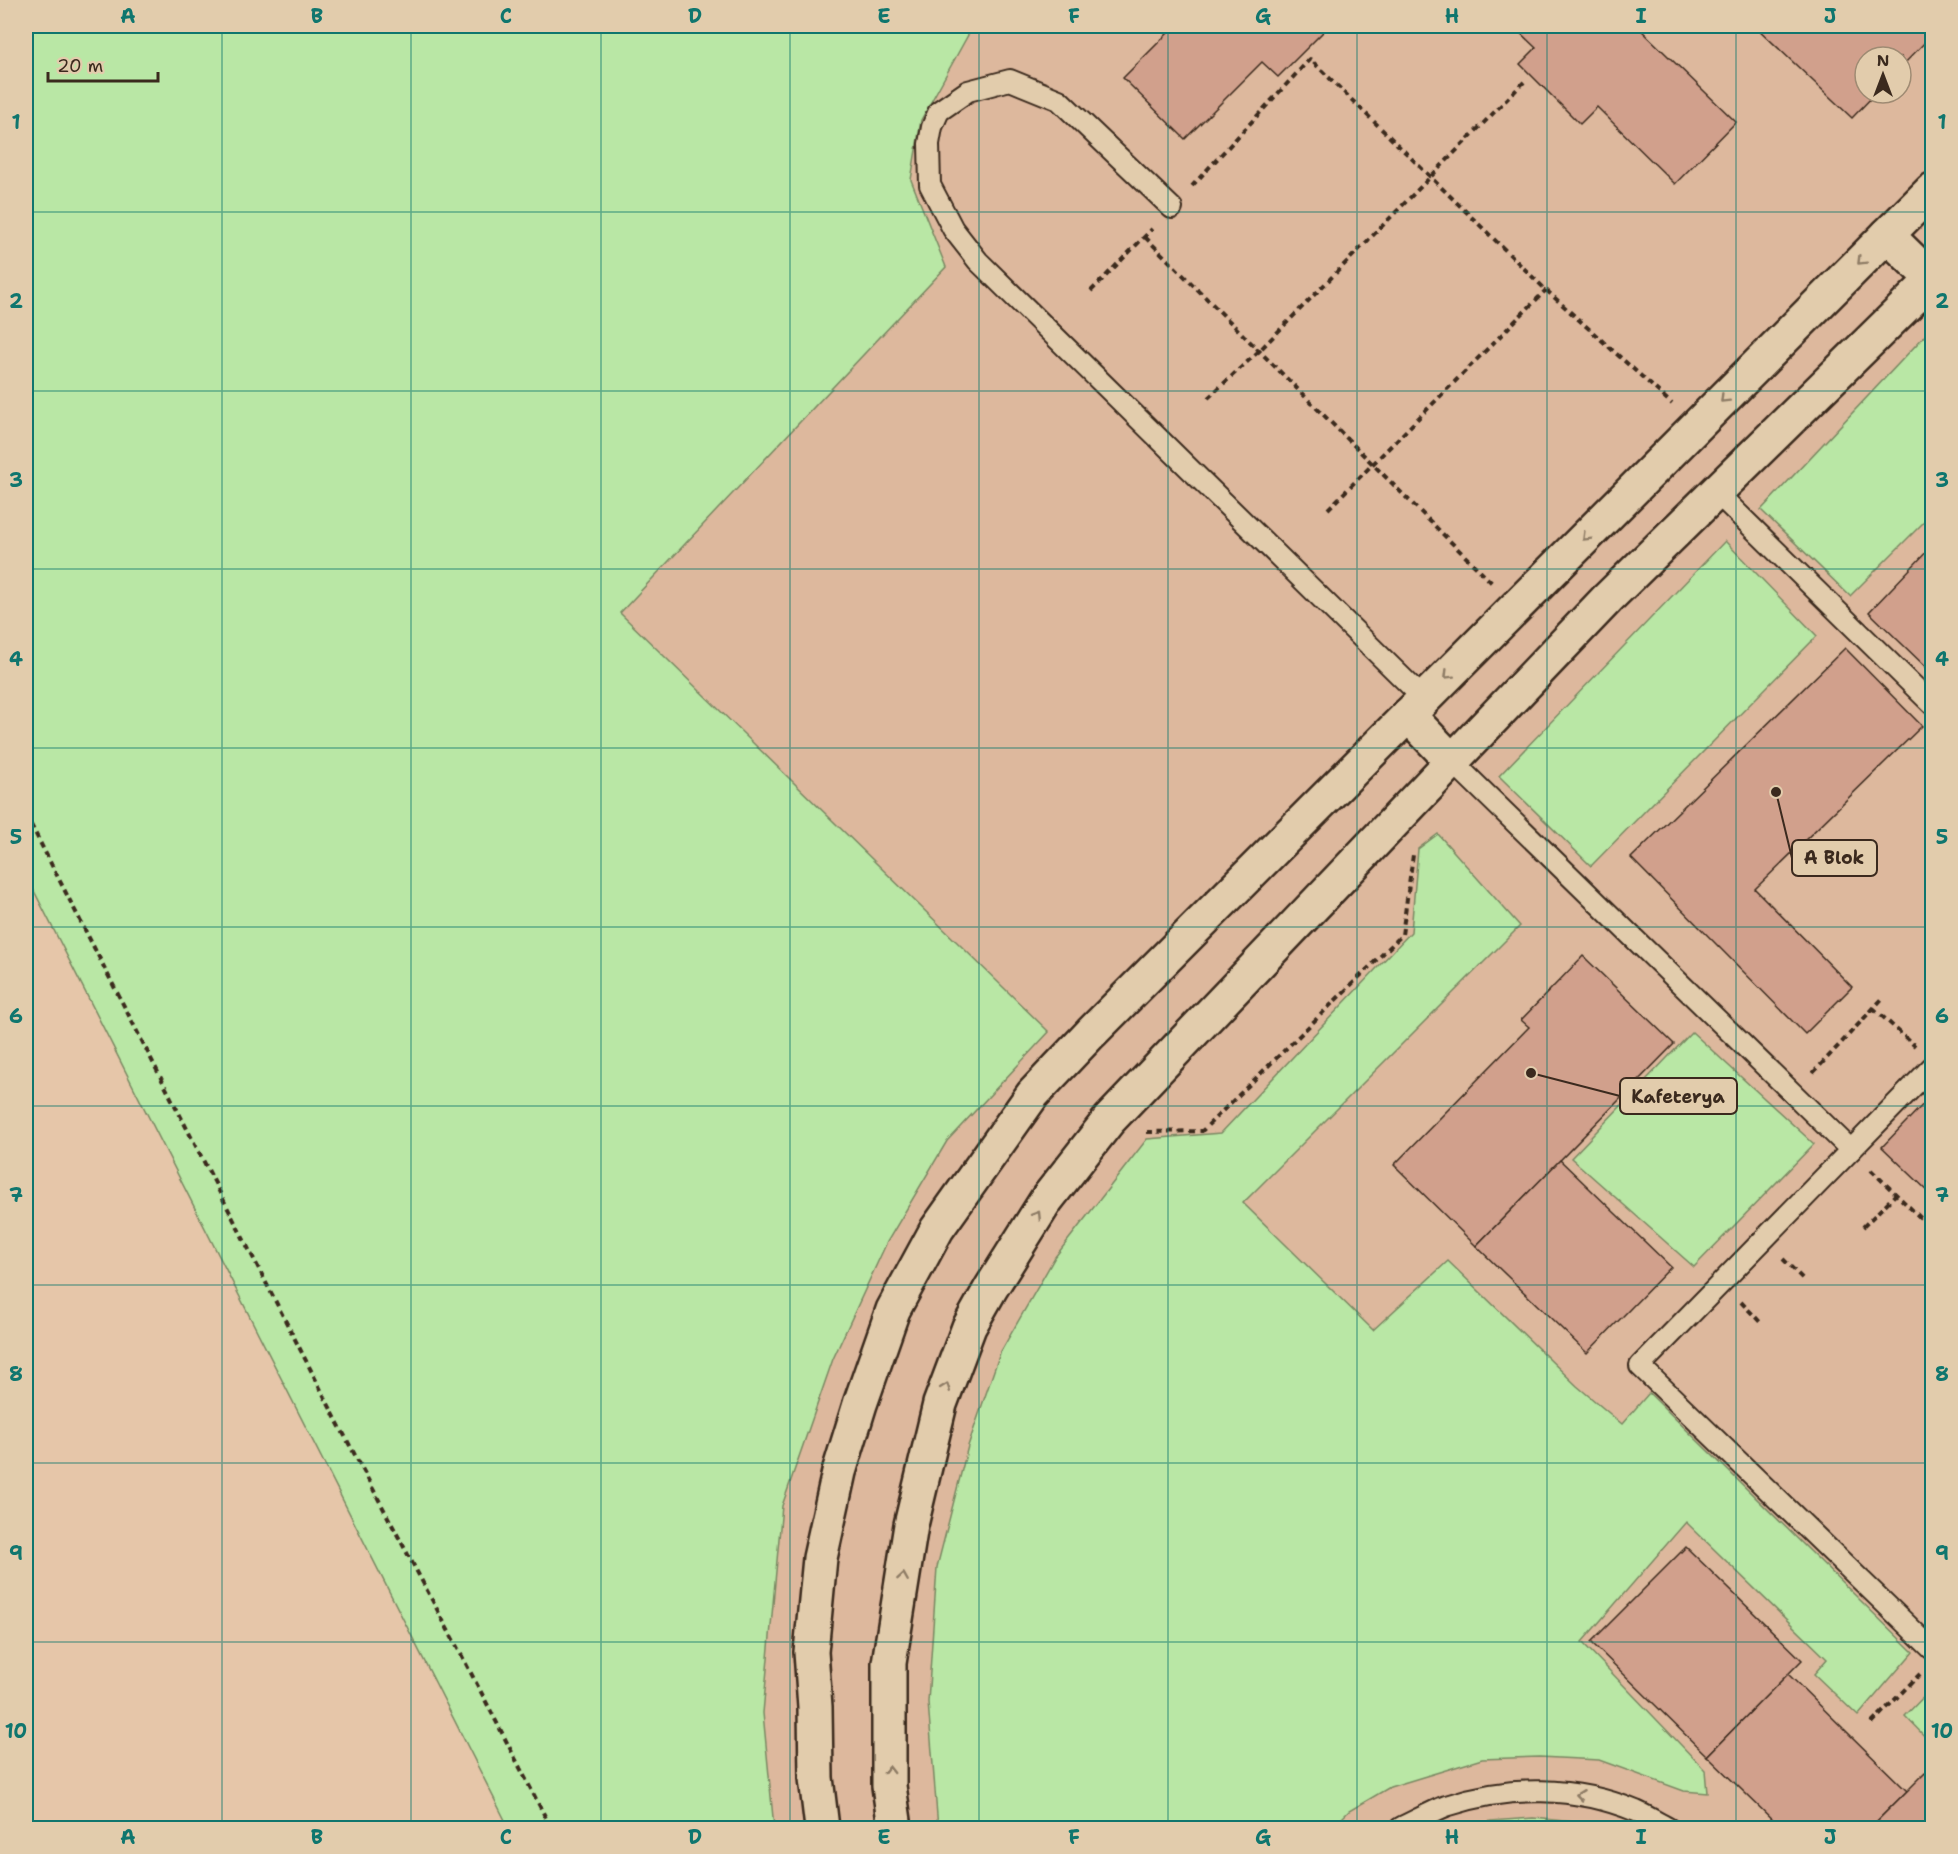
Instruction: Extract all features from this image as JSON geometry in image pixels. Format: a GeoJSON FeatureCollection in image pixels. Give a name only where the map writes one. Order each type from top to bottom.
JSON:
{"type":"FeatureCollection","features":[{"type":"Feature","properties":{"kind":"street"},"geometry":{"type":"LineString","coordinates":[[822,1828],[816,1778],[815,1707],[811,1652],[820,1558],[839,1472],[893,1310],[937,1229],[1033,1094],[1091,1033],[1932,190]]}},
{"type":"Feature","properties":{"kind":"street"},"geometry":{"type":"LineString","coordinates":[[894,1828],[889,1786],[889,1663],[911,1525],[940,1404],[969,1327],[991,1288],[1047,1199],[1109,1120],[1608,598],[1932,280],[1887,235]]}},
{"type":"Feature","properties":{"kind":"street"},"geometry":{"type":"LineString","coordinates":[[1416,707],[1452,761]]}},
{"type":"Feature","properties":{"kind":"lane"},"geometry":{"type":"LineString","coordinates":[[1172,208],[1059,100],[1010,80],[968,91],[939,111],[932,127],[929,144],[930,185],[953,229],[978,261],[1416,707]]}},
{"type":"Feature","properties":{"kind":"lane"},"geometry":{"type":"LineString","coordinates":[[1716,492],[1932,704]]}},
{"type":"Feature","properties":{"kind":"lane"},"geometry":{"type":"LineString","coordinates":[[1452,761],[1851,1150]]}},
{"type":"Feature","properties":{"kind":"lane"},"geometry":{"type":"LineString","coordinates":[[1932,1067],[1640,1366],[1932,1649]]}},
{"type":"Feature","properties":{"kind":"lane"},"geometry":{"type":"LineString","coordinates":[[1400,1828],[1454,1804],[1492,1794],[1541,1790],[1589,1796],[1636,1811],[1668,1828]]}},
{"type":"Feature","properties":{"kind":"path"},"geometry":{"type":"LineString","coordinates":[[1091,291],[1145,237],[1310,59],[1546,290],[1696,427]]}},
{"type":"Feature","properties":{"kind":"path"},"geometry":{"type":"LineString","coordinates":[[1208,398],[1259,351],[1525,81]]}},
{"type":"Feature","properties":{"kind":"path"},"geometry":{"type":"LineString","coordinates":[[1145,237],[1516,607]]}},
{"type":"Feature","properties":{"kind":"path"},"geometry":{"type":"LineString","coordinates":[[1328,509],[1546,290]]}},
{"type":"Feature","properties":{"kind":"path"},"geometry":{"type":"LineString","coordinates":[[26,815],[334,1415],[551,1828]]}},
{"type":"Feature","properties":{"kind":"path"},"geometry":{"type":"LineString","coordinates":[[1139,1132],[1202,1131],[1402,935],[1414,845]]}},
{"type":"Feature","properties":{"kind":"path"},"geometry":{"type":"LineString","coordinates":[[1794,1094],[1882,999]]}},
{"type":"Feature","properties":{"kind":"path"},"geometry":{"type":"LineString","coordinates":[[1873,1008],[1916,1047]]}},
{"type":"Feature","properties":{"kind":"path"},"geometry":{"type":"LineString","coordinates":[[1851,1150],[1932,1229]]}},
{"type":"Feature","properties":{"kind":"path"},"geometry":{"type":"LineString","coordinates":[[1863,1227],[1896,1194]]}},
{"type":"Feature","properties":{"kind":"path"},"geometry":{"type":"LineString","coordinates":[[1872,1723],[1925,1668]]}},
{"type":"Feature","properties":{"kind":"shaded area"},"geometry":{"type":"Polygon","coordinates":[[[26,26],[1932,26],[1932,1828],[509,1828],[26,875],[26,26]]]}},
{"type":"Feature","properties":{"kind":"green space"},"geometry":{"type":"Polygon","coordinates":[[[26,26],[973,26],[921,120],[911,180],[946,267],[620,613],[1049,1032],[947,1141],[887,1242],[833,1359],[782,1506],[763,1713],[774,1828],[509,1828],[26,875],[26,26]]]}},
{"type":"Feature","properties":{"kind":"green space"},"geometry":{"type":"Polygon","coordinates":[[[1932,328],[1932,514],[1850,596],[1761,510],[1932,328]]]}},
{"type":"Feature","properties":{"kind":"green space"},"geometry":{"type":"Polygon","coordinates":[[[1725,541],[1817,636],[1591,866],[1499,776],[1725,541]]]}},
{"type":"Feature","properties":{"kind":"green space"},"geometry":{"type":"Polygon","coordinates":[[[1438,834],[1520,926],[1243,1203],[1373,1330],[1448,1261],[1577,1386],[1622,1424],[1649,1393],[1913,1652],[1858,1716],[1814,1674],[1827,1659],[1686,1522],[1582,1642],[1705,1770],[1707,1793],[1684,1791],[1599,1760],[1539,1757],[1482,1759],[1390,1787],[1349,1811],[1332,1828],[938,1828],[928,1702],[937,1567],[968,1446],[1000,1353],[1055,1257],[1147,1139],[1221,1133],[1411,932],[1418,849],[1438,834]]]}},
{"type":"Feature","properties":{"kind":"green space"},"geometry":{"type":"Polygon","coordinates":[[[1692,1032],[1814,1144],[1694,1267],[1571,1158],[1692,1032]]]}},
{"type":"Feature","properties":{"kind":"green space"},"geometry":{"type":"Polygon","coordinates":[[[1932,1688],[1932,1744],[1905,1716],[1932,1688]]]}},
{"type":"Feature","properties":{"kind":"green space"},"geometry":{"type":"Polygon","coordinates":[[[1533,1818],[1575,1822],[1598,1828],[1465,1828],[1491,1821],[1533,1818]]]}},
{"type":"Feature","properties":{"kind":"building"},"geometry":{"type":"Polygon","coordinates":[[[1175,26],[1329,26],[1278,77],[1262,62],[1185,139],[1123,78],[1175,26]]]}},
{"type":"Feature","properties":{"kind":"building"},"geometry":{"type":"Polygon","coordinates":[[[1513,26],[1637,26],[1736,122],[1675,184],[1597,107],[1580,124],[1520,64],[1536,48],[1513,26]]]}},
{"type":"Feature","properties":{"kind":"building"},"geometry":{"type":"Polygon","coordinates":[[[1755,26],[1932,26],[1932,35],[1913,55],[1913,45],[1853,45],[1853,105],[1864,105],[1852,118],[1755,26]]]}},
{"type":"Feature","properties":{"kind":"building"},"geometry":{"type":"Polygon","coordinates":[[[1932,546],[1932,673],[1869,612],[1932,546]]]}},
{"type":"Feature","properties":{"kind":"building"},"geometry":{"type":"Polygon","coordinates":[[[1845,648],[1922,726],[1755,889],[1852,987],[1805,1034],[1631,858],[1845,648]]]}},
{"type":"Feature","properties":{"kind":"building"},"geometry":{"type":"Polygon","coordinates":[[[1583,956],[1674,1044],[1476,1246],[1394,1165],[1529,1027],[1521,1020],[1583,956]]]}},
{"type":"Feature","properties":{"kind":"building"},"geometry":{"type":"Polygon","coordinates":[[[1932,1095],[1932,1195],[1882,1147],[1932,1095]]]}},
{"type":"Feature","properties":{"kind":"building"},"geometry":{"type":"Polygon","coordinates":[[[1560,1160],[1671,1267],[1587,1353],[1476,1246],[1560,1160]]]}},
{"type":"Feature","properties":{"kind":"building"},"geometry":{"type":"Polygon","coordinates":[[[1686,1547],[1802,1660],[1707,1756],[1591,1642],[1686,1547]]]}},
{"type":"Feature","properties":{"kind":"building"},"geometry":{"type":"Polygon","coordinates":[[[1788,1674],[1907,1791],[1870,1828],[1781,1828],[1707,1756],[1788,1674]]]}},
{"type":"Feature","properties":{"kind":"building"},"geometry":{"type":"Polygon","coordinates":[[[1925,1773],[1932,1780],[1932,1828],[1870,1828],[1925,1773]]]}},
{"type":"Feature","properties":{"kind":"place","name":"A Blok"},"geometry":{"type":"Point","coordinates":[1776,792]}},
{"type":"Feature","properties":{"kind":"place","name":"Kafeterya"},"geometry":{"type":"Point","coordinates":[1531,1073]}}]}
